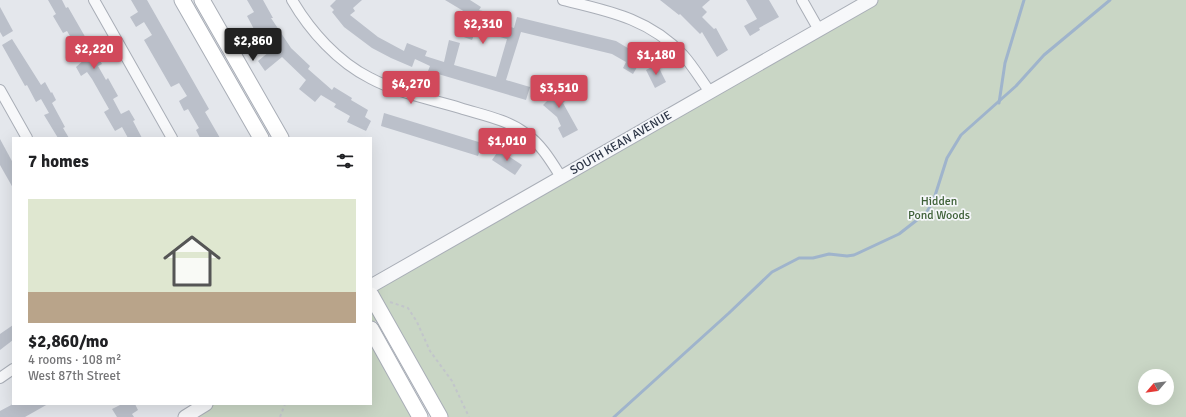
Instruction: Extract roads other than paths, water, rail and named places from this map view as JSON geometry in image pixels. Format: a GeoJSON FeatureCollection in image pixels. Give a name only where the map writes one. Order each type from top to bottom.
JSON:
{"type":"FeatureCollection","features":[{"type":"Feature","properties":{"kind":"main road"},"geometry":{"type":"LineString","coordinates":[[182,0],[260,137]]}},
{"type":"Feature","properties":{"kind":"main road"},"geometry":{"type":"LineString","coordinates":[[202,0],[280,137]]}},
{"type":"Feature","properties":{"kind":"main road"},"geometry":{"type":"LineString","coordinates":[[372,297],[440,417]]}},
{"type":"Feature","properties":{"kind":"main road"},"geometry":{"type":"LineString","coordinates":[[372,331],[420,417]]}},
{"type":"Feature","properties":{"kind":"street"},"geometry":{"type":"LineString","coordinates":[[94,0],[171,137]]}},
{"type":"Feature","properties":{"kind":"street"},"geometry":{"type":"LineString","coordinates":[[292,0],[318,38],[331,50],[369,78],[398,90],[508,123],[536,142],[549,158],[561,177]]}},
{"type":"Feature","properties":{"kind":"street"},"geometry":{"type":"LineString","coordinates":[[563,0],[618,13],[652,29],[684,56],[710,92]]}},
{"type":"Feature","properties":{"kind":"street"},"geometry":{"type":"LineString","coordinates":[[802,0],[819,30]]}},
{"type":"Feature","properties":{"kind":"street","name":"SOUTH KEAN AVENUE"},"geometry":{"type":"LineString","coordinates":[[372,285],[871,0]]}},
{"type":"Feature","properties":{"kind":"street"},"geometry":{"type":"LineString","coordinates":[[0,90],[26,137]]}},
{"type":"Feature","properties":{"kind":"street"},"geometry":{"type":"LineString","coordinates":[[0,378],[12,370]]}},
{"type":"Feature","properties":{"kind":"street"},"geometry":{"type":"LineString","coordinates":[[185,417],[204,405]]}},
{"type":"Feature","properties":{"kind":"waterway"},"geometry":{"type":"LineString","coordinates":[[999,103],[1005,63],[1024,0]]}},
{"type":"Feature","properties":{"kind":"waterway"},"geometry":{"type":"LineString","coordinates":[[614,417],[772,272],[799,258],[813,258],[829,254],[847,256],[854,255],[899,234],[926,213],[933,202],[947,158],[961,135],[1016,86],[1044,55],[1110,0]]}},
{"type":"Feature","properties":{"kind":"park label","name":"Hidden Pond Woods"},"geometry":{"type":"Point","coordinates":[939,208]}}]}
